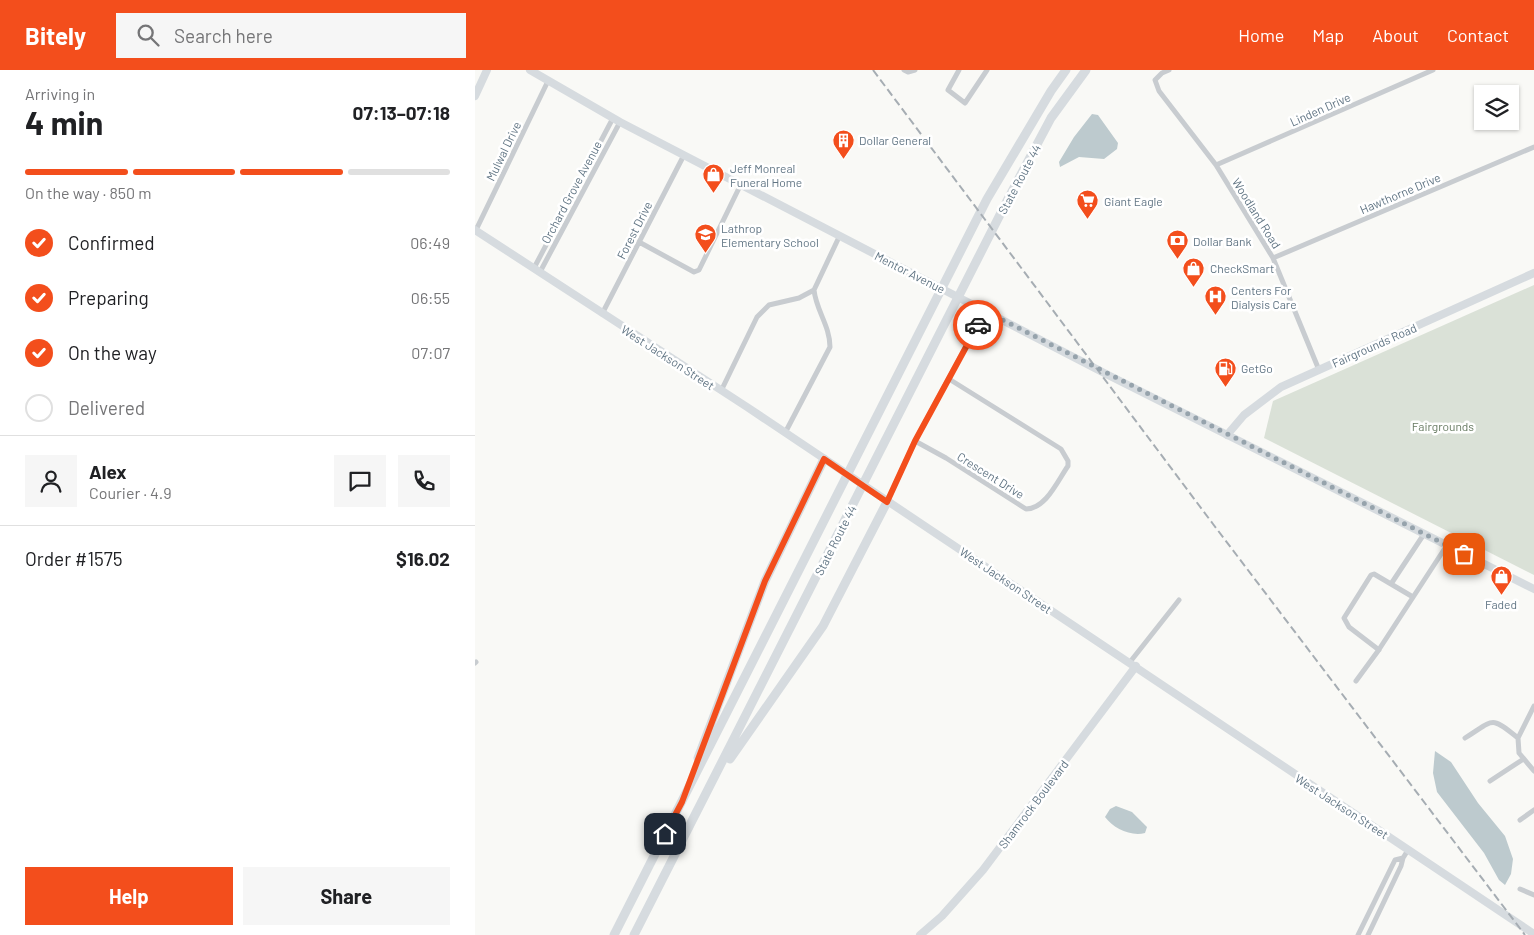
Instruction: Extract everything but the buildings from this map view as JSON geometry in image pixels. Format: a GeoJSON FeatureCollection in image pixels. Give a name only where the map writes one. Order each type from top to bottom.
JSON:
{"type":"FeatureCollection","features":[{"type":"Feature","properties":{"kind":"highway","name":"State Route 44"},"geometry":{"type":"LineString","coordinates":[[614,935],[987,199],[1051,91],[1066,70]]}},
{"type":"Feature","properties":{"kind":"highway","name":"State Route 44"},"geometry":{"type":"LineString","coordinates":[[634,935],[1008,199],[1051,118],[1086,70]]}},
{"type":"Feature","properties":{"kind":"highway"},"geometry":{"type":"LineString","coordinates":[[682,802],[765,581],[824,459]]}},
{"type":"Feature","properties":{"kind":"highway"},"geometry":{"type":"LineString","coordinates":[[709,790],[823,626],[887,502]]}},
{"type":"Feature","properties":{"kind":"street"},"geometry":{"type":"LineString","coordinates":[[475,96],[487,70]]}},
{"type":"Feature","properties":{"kind":"street","name":"Mentor Avenue"},"geometry":{"type":"LineString","coordinates":[[530,70],[616,120],[985,311],[1534,589]]}},
{"type":"Feature","properties":{"kind":"street"},"geometry":{"type":"LineString","coordinates":[[904,70],[908,72],[915,70]]}},
{"type":"Feature","properties":{"kind":"street"},"geometry":{"type":"LineString","coordinates":[[959,70],[948,90],[965,103],[987,70]]}},
{"type":"Feature","properties":{"kind":"street","name":"Woodland Road"},"geometry":{"type":"LineString","coordinates":[[1169,70],[1162,73],[1155,80],[1159,92],[1216,165],[1273,258],[1319,370]]}},
{"type":"Feature","properties":{"kind":"street","name":"Linden Drive"},"geometry":{"type":"LineString","coordinates":[[1216,165],[1433,70]]}},
{"type":"Feature","properties":{"kind":"street","name":"Mulwal Drive"},"geometry":{"type":"LineString","coordinates":[[476,230],[548,81]]}},
{"type":"Feature","properties":{"kind":"street","name":"Orchard Grove Avenue"},"geometry":{"type":"LineString","coordinates":[[537,270],[616,120]]}},
{"type":"Feature","properties":{"kind":"street","name":"Hawthorne Drive"},"geometry":{"type":"LineString","coordinates":[[1273,258],[1534,147]]}},
{"type":"Feature","properties":{"kind":"street","name":"Forest Drive"},"geometry":{"type":"LineString","coordinates":[[601,314],[684,154]]}},
{"type":"Feature","properties":{"kind":"street"},"geometry":{"type":"LineString","coordinates":[[639,242],[694,272],[699,270],[741,184]]}},
{"type":"Feature","properties":{"kind":"street","name":"West Jackson Street"},"geometry":{"type":"LineString","coordinates":[[476,230],[1133,664],[1534,934]]}},
{"type":"Feature","properties":{"kind":"street"},"geometry":{"type":"LineString","coordinates":[[785,433],[830,347],[830,334],[815,305],[814,290],[840,235]]}},
{"type":"Feature","properties":{"kind":"street","name":"Fairgrounds Road"},"geometry":{"type":"LineString","coordinates":[[1227,435],[1244,415],[1270,394],[1534,273]]}},
{"type":"Feature","properties":{"kind":"street"},"geometry":{"type":"LineString","coordinates":[[721,391],[757,317],[769,304],[799,298],[814,290]]}},
{"type":"Feature","properties":{"kind":"street"},"geometry":{"type":"LineString","coordinates":[[887,502],[915,441],[985,311]]}},
{"type":"Feature","properties":{"kind":"street","name":"Crescent Drive"},"geometry":{"type":"LineString","coordinates":[[915,441],[1026,509],[1037,507],[1043,502],[1068,466],[1068,461],[1061,449],[949,379]]}},
{"type":"Feature","properties":{"kind":"street"},"geometry":{"type":"LineString","coordinates":[[1391,584],[1424,534]]}},
{"type":"Feature","properties":{"kind":"street"},"geometry":{"type":"LineString","coordinates":[[1356,681],[1379,650],[1447,545]]}},
{"type":"Feature","properties":{"kind":"street"},"geometry":{"type":"LineString","coordinates":[[1379,650],[1349,627],[1344,618],[1371,575],[1374,574],[1413,597]]}},
{"type":"Feature","properties":{"kind":"street"},"geometry":{"type":"LineString","coordinates":[[1133,664],[1179,600]]}},
{"type":"Feature","properties":{"kind":"street","name":"Shamrock Boulevard"},"geometry":{"type":"LineString","coordinates":[[920,935],[930,932],[983,870],[1133,664]]}},
{"type":"Feature","properties":{"kind":"street"},"geometry":{"type":"LineString","coordinates":[[1534,706],[1518,738],[1517,745],[1522,760],[1534,771]]}},
{"type":"Feature","properties":{"kind":"street"},"geometry":{"type":"LineString","coordinates":[[1465,738],[1495,721],[1518,738]]}},
{"type":"Feature","properties":{"kind":"street"},"geometry":{"type":"LineString","coordinates":[[1489,781],[1522,760]]}},
{"type":"Feature","properties":{"kind":"street"},"geometry":{"type":"LineString","coordinates":[[1520,820],[1534,810]]}},
{"type":"Feature","properties":{"kind":"street"},"geometry":{"type":"LineString","coordinates":[[1367,935],[1408,850]]}},
{"type":"Feature","properties":{"kind":"street"},"geometry":{"type":"LineString","coordinates":[[1358,935],[1395,860],[1403,858]]}},
{"type":"Feature","properties":{"kind":"street"},"geometry":{"type":"LineString","coordinates":[[1520,889],[1534,895]]}},
{"type":"Feature","properties":{"kind":"green space","name":"Fairgrounds"},"geometry":{"type":"Polygon","coordinates":[[[1534,285],[1534,575],[1264,438],[1273,401],[1534,285]]]}},
{"type":"Feature","properties":{"kind":"shaded area"},"geometry":{"type":"Polygon","coordinates":[[[1092,114],[1098,115],[1118,143],[1117,149],[1104,159],[1079,157],[1060,167],[1059,162],[1074,137],[1092,114]]]}},
{"type":"Feature","properties":{"kind":"shaded area"},"geometry":{"type":"Polygon","coordinates":[[[1435,751],[1451,762],[1478,803],[1505,836],[1513,859],[1511,874],[1505,885],[1499,880],[1484,853],[1437,792],[1433,773],[1435,751]]]}},
{"type":"Feature","properties":{"kind":"shaded area"},"geometry":{"type":"Polygon","coordinates":[[[1116,806],[1132,812],[1147,827],[1145,833],[1128,833],[1108,821],[1105,817],[1110,809],[1116,806]]]}},
{"type":"Feature","properties":{"kind":"railway"},"geometry":{"type":"LineString","coordinates":[[873,70],[1213,524],[1525,935]]}},
{"type":"Feature","properties":{"kind":"way so far"},"geometry":{"type":"LineString","coordinates":[[978,325],[985,311],[1464,554]]}},
{"type":"Feature","properties":{"kind":"place","name":"Dollar General"},"geometry":{"type":"Point","coordinates":[843,159]}},
{"type":"Feature","properties":{"kind":"place","name":"Jeff Monreal Funeral Home"},"geometry":{"type":"Point","coordinates":[714,194]}},
{"type":"Feature","properties":{"kind":"place","name":"Giant Eagle"},"geometry":{"type":"Point","coordinates":[1088,220]}},
{"type":"Feature","properties":{"kind":"place","name":"Lathrop Elementary School"},"geometry":{"type":"Point","coordinates":[705,254]}},
{"type":"Feature","properties":{"kind":"place","name":"Dollar Bank"},"geometry":{"type":"Point","coordinates":[1177,260]}},
{"type":"Feature","properties":{"kind":"place","name":"CheckSmart"},"geometry":{"type":"Point","coordinates":[1194,287]}},
{"type":"Feature","properties":{"kind":"place","name":"Centers For Dialysis Care"},"geometry":{"type":"Point","coordinates":[1215,316]}},
{"type":"Feature","properties":{"kind":"place","name":"GetGo"},"geometry":{"type":"Point","coordinates":[1225,387]}},
{"type":"Feature","properties":{"kind":"place","name":"Faded"},"geometry":{"type":"Point","coordinates":[1501,596]}},
{"type":"Feature","properties":{"kind":"route"},"geometry":{"type":"LineString","coordinates":[[665,834],[682,802],[765,581],[824,459],[887,502],[915,441],[978,325]]}}]}
